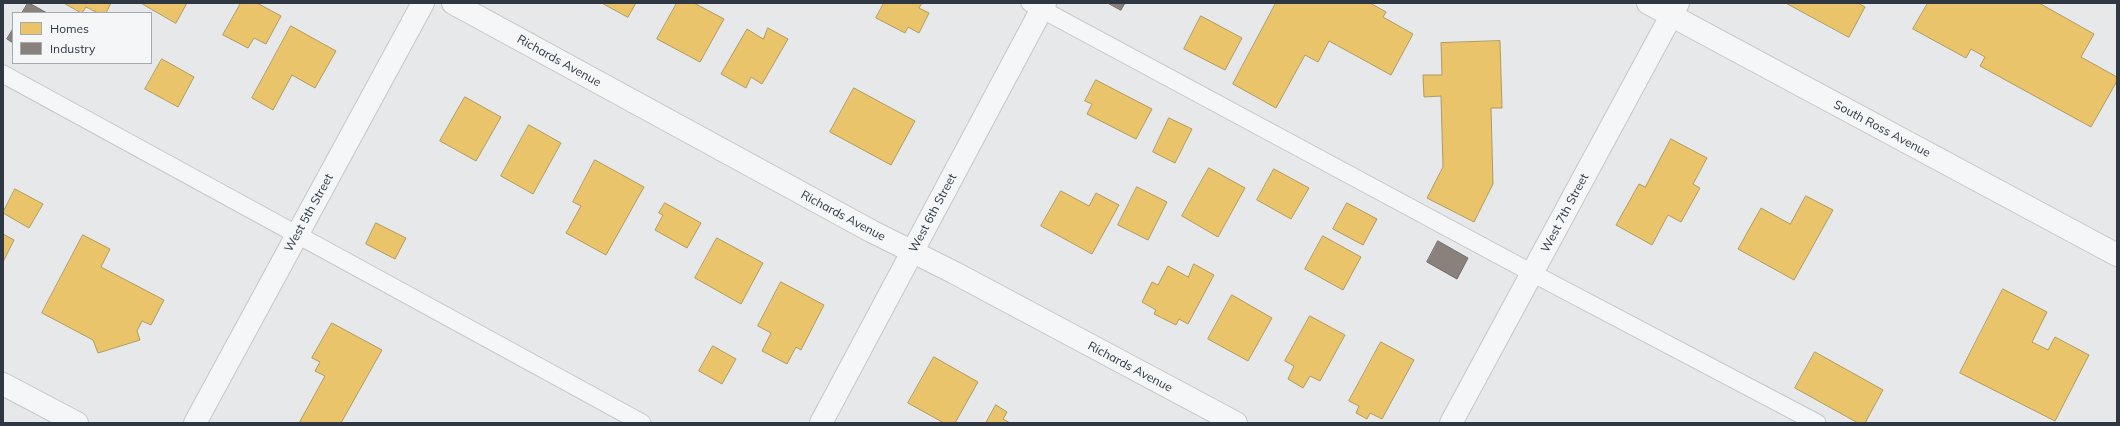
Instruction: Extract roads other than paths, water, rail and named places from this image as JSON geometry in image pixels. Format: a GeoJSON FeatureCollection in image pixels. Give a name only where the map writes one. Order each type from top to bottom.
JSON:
{"type":"FeatureCollection","features":[{"type":"Feature","properties":{"kind":"street","name":"West 5th Street"},"geometry":{"type":"LineString","coordinates":[[196,423],[423,3]]}},
{"type":"Feature","properties":{"kind":"street","name":"Richards Avenue"},"geometry":{"type":"LineString","coordinates":[[453,3],[912,252],[1236,423]]}},
{"type":"Feature","properties":{"kind":"street","name":"South Ross Avenue"},"geometry":{"type":"LineString","coordinates":[[1648,3],[1675,9],[2117,255]]}},
{"type":"Feature","properties":{"kind":"street","name":"West 6th Street"},"geometry":{"type":"LineString","coordinates":[[821,423],[912,252],[1039,5]]}},
{"type":"Feature","properties":{"kind":"street","name":"West 7th Street"},"geometry":{"type":"LineString","coordinates":[[1451,423],[1675,9]]}},
{"type":"Feature","properties":{"kind":"street"},"geometry":{"type":"LineString","coordinates":[[3,384],[77,423]]}},
{"type":"Feature","properties":{"kind":"lane"},"geometry":{"type":"LineString","coordinates":[[1039,5],[1532,273],[1817,423]]}},
{"type":"Feature","properties":{"kind":"lane"},"geometry":{"type":"LineString","coordinates":[[3,74],[642,423]]}}]}
